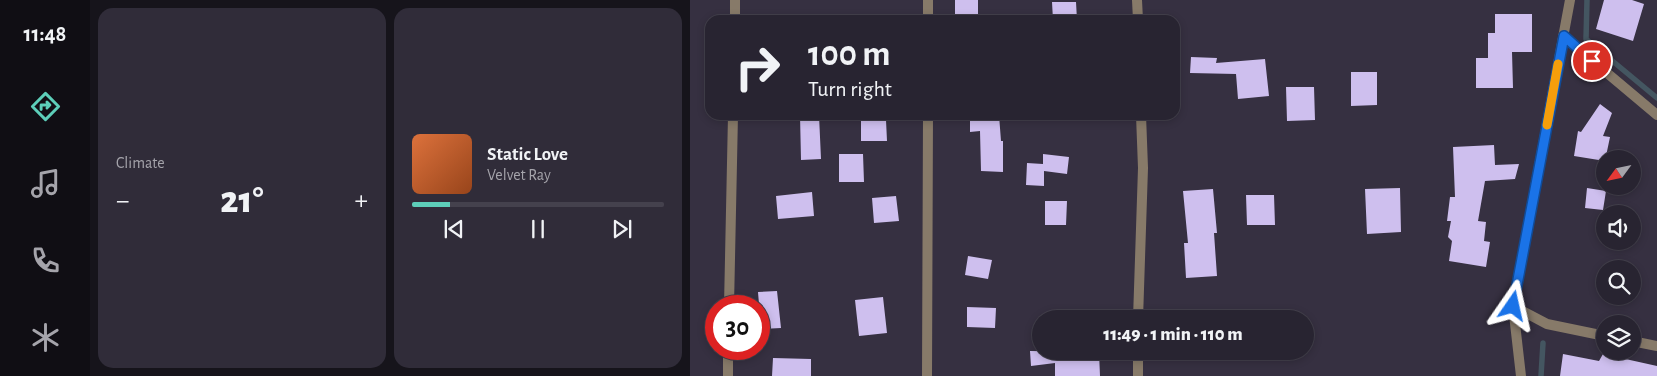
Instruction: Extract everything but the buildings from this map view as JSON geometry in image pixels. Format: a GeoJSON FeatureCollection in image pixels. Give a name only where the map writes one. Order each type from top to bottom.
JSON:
{"type":"FeatureCollection","features":[{"type":"Feature","properties":{"kind":"street"},"geometry":{"type":"LineString","coordinates":[[735,15],[736,0]]}},
{"type":"Feature","properties":{"kind":"street"},"geometry":{"type":"LineString","coordinates":[[928,0],[928,15]]}},
{"type":"Feature","properties":{"kind":"street"},"geometry":{"type":"LineString","coordinates":[[1137,0],[1138,15]]}},
{"type":"Feature","properties":{"kind":"street"},"geometry":{"type":"LineString","coordinates":[[1521,376],[1513,306],[1570,0]]}},
{"type":"Feature","properties":{"kind":"street"},"geometry":{"type":"LineString","coordinates":[[1564,36],[1657,114]]}},
{"type":"Feature","properties":{"kind":"street"},"geometry":{"type":"LineString","coordinates":[[729,295],[733,120]]}},
{"type":"Feature","properties":{"kind":"street"},"geometry":{"type":"LineString","coordinates":[[927,376],[928,120]]}},
{"type":"Feature","properties":{"kind":"street"},"geometry":{"type":"LineString","coordinates":[[1138,310],[1143,168],[1141,120]]}},
{"type":"Feature","properties":{"kind":"street"},"geometry":{"type":"LineString","coordinates":[[1513,306],[1547,324],[1596,334]]}},
{"type":"Feature","properties":{"kind":"street"},"geometry":{"type":"LineString","coordinates":[[1641,343],[1657,346]]}},
{"type":"Feature","properties":{"kind":"street"},"geometry":{"type":"LineString","coordinates":[[728,360],[728,376]]}},
{"type":"Feature","properties":{"kind":"street"},"geometry":{"type":"LineString","coordinates":[[1138,360],[1138,376]]}},
{"type":"Feature","properties":{"kind":"waterway"},"geometry":{"type":"LineString","coordinates":[[1587,0],[1586,39],[1657,98]]}},
{"type":"Feature","properties":{"kind":"waterway"},"geometry":{"type":"LineString","coordinates":[[1541,376],[1543,343]]}},
{"type":"Feature","properties":{"kind":"slow traffic"},"geometry":{"type":"LineString","coordinates":[[1547,125],[1558,64]]}},
{"type":"Feature","properties":{"kind":"route"},"geometry":{"type":"LineString","coordinates":[[1513,306],[1564,36],[1592,61]]}}]}
